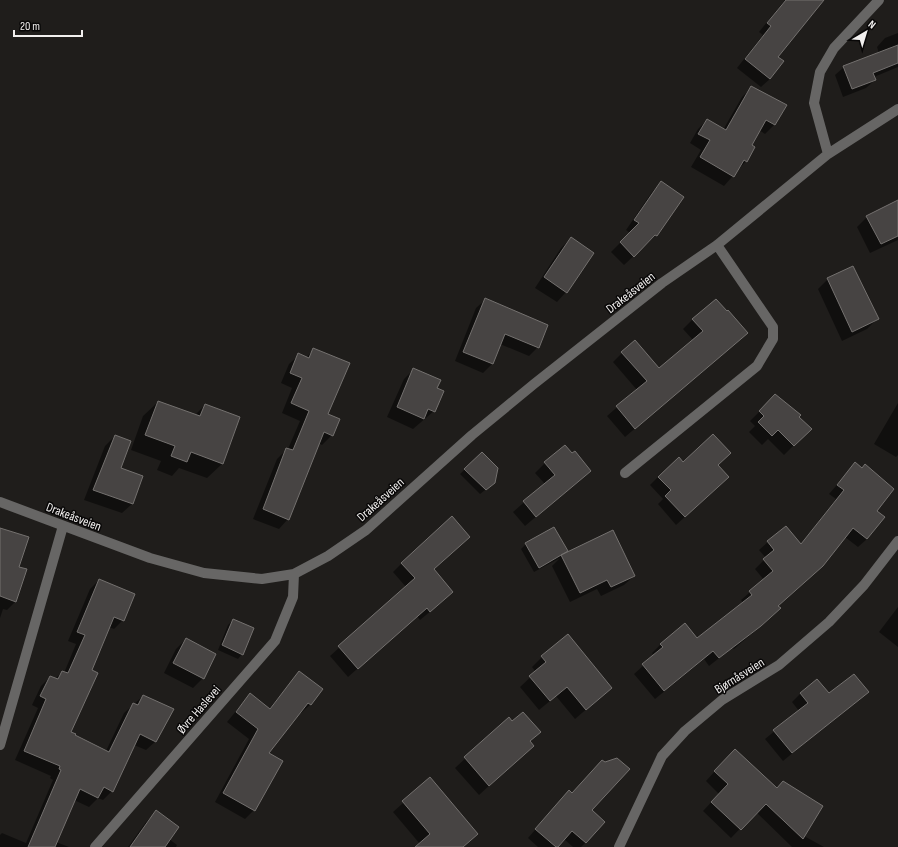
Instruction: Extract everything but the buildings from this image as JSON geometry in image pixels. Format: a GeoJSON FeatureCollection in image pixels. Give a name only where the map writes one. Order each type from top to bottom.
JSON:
{"type":"FeatureCollection","features":[{"type":"Feature","properties":{"kind":"street"},"geometry":{"type":"LineString","coordinates":[[828,154],[814,103],[820,72],[834,48],[879,0]]}},
{"type":"Feature","properties":{"kind":"street","name":"Drakeåsveien"},"geometry":{"type":"LineString","coordinates":[[0,502],[150,558],[204,573],[262,579],[294,574],[328,556],[366,530],[472,435],[534,384],[662,283],[717,245],[828,154],[898,109]]}},
{"type":"Feature","properties":{"kind":"street"},"geometry":{"type":"LineString","coordinates":[[625,472],[757,366],[773,340],[773,327],[717,245]]}},
{"type":"Feature","properties":{"kind":"street"},"geometry":{"type":"LineString","coordinates":[[0,746],[63,526]]}},
{"type":"Feature","properties":{"kind":"street","name":"Bjørnåsveien"},"geometry":{"type":"LineString","coordinates":[[619,847],[662,756],[685,730],[722,700],[779,665],[829,622],[864,585],[898,541]]}},
{"type":"Feature","properties":{"kind":"street","name":"Øvre Haslevei"},"geometry":{"type":"LineString","coordinates":[[95,847],[275,641],[293,597],[294,574]]}}]}
